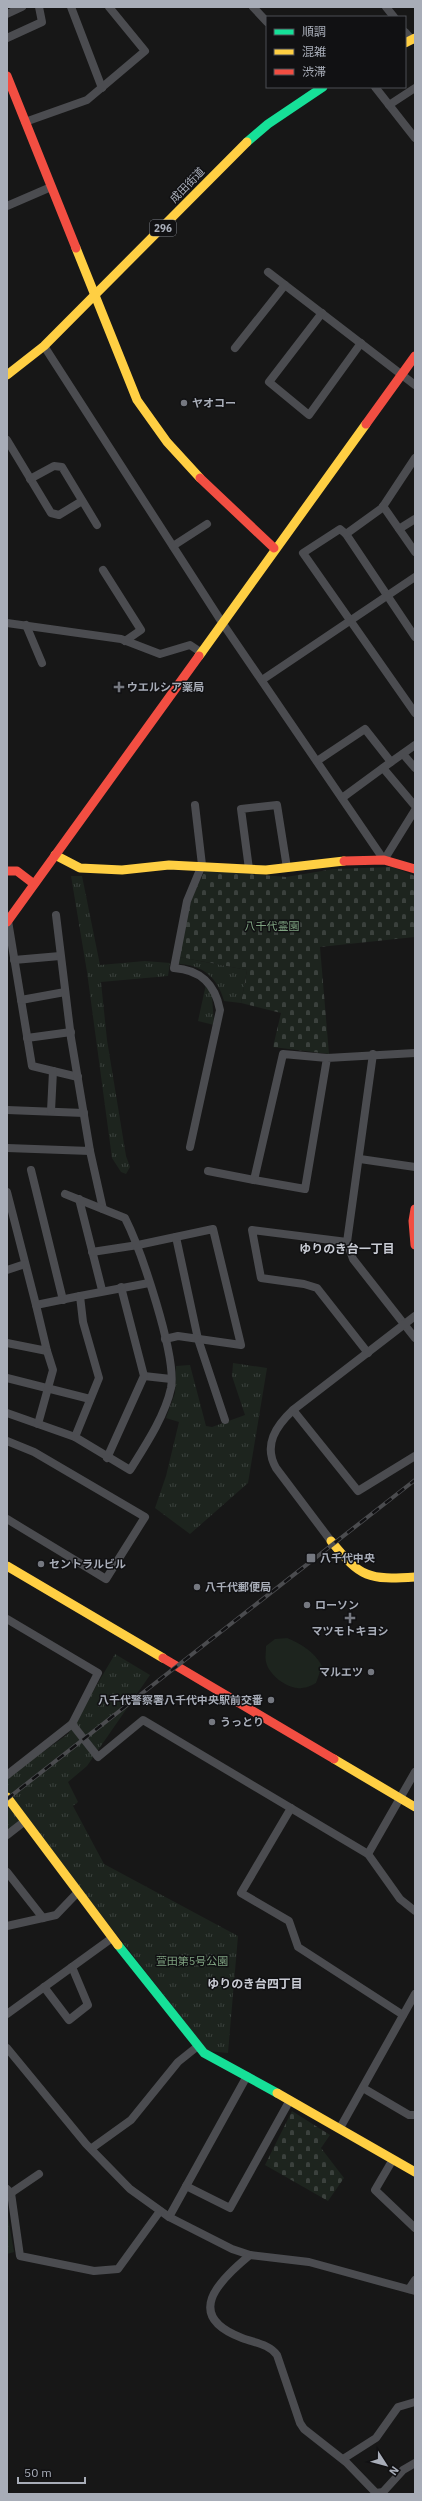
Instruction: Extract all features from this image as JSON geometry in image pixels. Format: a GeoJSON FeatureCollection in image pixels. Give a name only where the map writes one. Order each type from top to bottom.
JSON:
{"type":"FeatureCollection","features":[{"type":"Feature","properties":{"kind":"main road"},"geometry":{"type":"LineString","coordinates":[[7,76],[137,400],[154,429],[192,472],[274,548]]}},
{"type":"Feature","properties":{"kind":"main road","name":"成田街道"},"geometry":{"type":"LineString","coordinates":[[7,375],[44,346],[241,147],[268,124],[322,88]]}},
{"type":"Feature","properties":{"kind":"main road"},"geometry":{"type":"LineString","coordinates":[[7,922],[223,624],[274,548],[415,356]]}},
{"type":"Feature","properties":{"kind":"main road"},"geometry":{"type":"LineString","coordinates":[[55,855],[80,868],[122,870],[169,865],[202,865],[249,869],[287,868],[364,859],[384,860],[415,869]]}},
{"type":"Feature","properties":{"kind":"main road"},"geometry":{"type":"LineString","coordinates":[[7,871],[17,871],[34,884]]}},
{"type":"Feature","properties":{"kind":"main road"},"geometry":{"type":"LineString","coordinates":[[415,1212],[413,1221],[415,1245]]}},
{"type":"Feature","properties":{"kind":"main road"},"geometry":{"type":"LineString","coordinates":[[331,1542],[350,1565],[365,1575],[377,1579],[415,1577]]}},
{"type":"Feature","properties":{"kind":"main road"},"geometry":{"type":"LineString","coordinates":[[7,1566],[415,1807]]}},
{"type":"Feature","properties":{"kind":"main road"},"geometry":{"type":"LineString","coordinates":[[7,1797],[112,1938],[198,2046],[216,2062],[247,2076],[340,2128],[392,2161],[415,2172]]}},
{"type":"Feature","properties":{"kind":"street"},"geometry":{"type":"LineString","coordinates":[[7,14],[22,7]]}},
{"type":"Feature","properties":{"kind":"street"},"geometry":{"type":"LineString","coordinates":[[7,38],[42,22],[39,7]]}},
{"type":"Feature","properties":{"kind":"street"},"geometry":{"type":"LineString","coordinates":[[71,7],[102,88]]}},
{"type":"Feature","properties":{"kind":"street"},"geometry":{"type":"LineString","coordinates":[[25,122],[88,100],[145,52],[109,7]]}},
{"type":"Feature","properties":{"kind":"street"},"geometry":{"type":"LineString","coordinates":[[386,7],[393,16]]}},
{"type":"Feature","properties":{"kind":"street"},"geometry":{"type":"LineString","coordinates":[[256,8],[266,21]]}},
{"type":"Feature","properties":{"kind":"street"},"geometry":{"type":"LineString","coordinates":[[376,88],[414,137]]}},
{"type":"Feature","properties":{"kind":"street"},"geometry":{"type":"LineString","coordinates":[[388,105],[415,88]]}},
{"type":"Feature","properties":{"kind":"street"},"geometry":{"type":"LineString","coordinates":[[7,206],[51,187]]}},
{"type":"Feature","properties":{"kind":"street"},"geometry":{"type":"LineString","coordinates":[[268,272],[415,385]]}},
{"type":"Feature","properties":{"kind":"street"},"geometry":{"type":"LineString","coordinates":[[236,348],[285,285]]}},
{"type":"Feature","properties":{"kind":"street"},"geometry":{"type":"LineString","coordinates":[[322,314],[269,382],[309,415],[361,344]]}},
{"type":"Feature","properties":{"kind":"street"},"geometry":{"type":"LineString","coordinates":[[44,346],[223,624],[384,860],[415,810]]}},
{"type":"Feature","properties":{"kind":"street"},"geometry":{"type":"LineString","coordinates":[[7,440],[51,513],[54,515],[82,501]]}},
{"type":"Feature","properties":{"kind":"street"},"geometry":{"type":"LineString","coordinates":[[346,534],[383,506],[415,458]]}},
{"type":"Feature","properties":{"kind":"street"},"geometry":{"type":"LineString","coordinates":[[30,479],[58,464],[62,467],[97,525]]}},
{"type":"Feature","properties":{"kind":"street"},"geometry":{"type":"LineString","coordinates":[[383,506],[415,552]]}},
{"type":"Feature","properties":{"kind":"street"},"geometry":{"type":"LineString","coordinates":[[399,529],[415,519]]}},
{"type":"Feature","properties":{"kind":"street"},"geometry":{"type":"LineString","coordinates":[[173,546],[207,524]]}},
{"type":"Feature","properties":{"kind":"street"},"geometry":{"type":"LineString","coordinates":[[415,637],[346,534],[340,530],[303,553],[415,713]]}},
{"type":"Feature","properties":{"kind":"street"},"geometry":{"type":"LineString","coordinates":[[103,570],[141,630],[125,641]]}},
{"type":"Feature","properties":{"kind":"street"},"geometry":{"type":"LineString","coordinates":[[262,680],[415,576]]}},
{"type":"Feature","properties":{"kind":"street"},"geometry":{"type":"LineString","coordinates":[[7,623],[125,641],[160,654],[190,645],[202,653]]}},
{"type":"Feature","properties":{"kind":"street"},"geometry":{"type":"LineString","coordinates":[[26,625],[42,663]]}},
{"type":"Feature","properties":{"kind":"street"},"geometry":{"type":"LineString","coordinates":[[317,761],[365,729],[391,762]]}},
{"type":"Feature","properties":{"kind":"street"},"geometry":{"type":"LineString","coordinates":[[342,798],[415,745]]}},
{"type":"Feature","properties":{"kind":"street"},"geometry":{"type":"LineString","coordinates":[[403,754],[415,768]]}},
{"type":"Feature","properties":{"kind":"street"},"geometry":{"type":"LineString","coordinates":[[383,768],[415,806]]}},
{"type":"Feature","properties":{"kind":"street"},"geometry":{"type":"LineString","coordinates":[[190,1147],[220,1010],[218,997],[211,984],[202,975],[191,970],[174,968],[186,901],[202,865],[195,805]]}},
{"type":"Feature","properties":{"kind":"street"},"geometry":{"type":"LineString","coordinates":[[249,869],[241,809],[277,805],[287,868]]}},
{"type":"Feature","properties":{"kind":"street"},"geometry":{"type":"LineString","coordinates":[[56,915],[60,956],[78,1077],[90,1151],[103,1209]]}},
{"type":"Feature","properties":{"kind":"street"},"geometry":{"type":"LineString","coordinates":[[7,922],[32,1066],[78,1077]]}},
{"type":"Feature","properties":{"kind":"street"},"geometry":{"type":"LineString","coordinates":[[14,960],[60,956]]}},
{"type":"Feature","properties":{"kind":"street"},"geometry":{"type":"LineString","coordinates":[[20,1000],[65,992]]}},
{"type":"Feature","properties":{"kind":"street"},"geometry":{"type":"LineString","coordinates":[[27,1038],[71,1032]]}},
{"type":"Feature","properties":{"kind":"street"},"geometry":{"type":"LineString","coordinates":[[254,1180],[283,1054],[327,1058],[373,1054],[415,1053]]}},
{"type":"Feature","properties":{"kind":"street"},"geometry":{"type":"LineString","coordinates":[[373,1054],[360,1159],[347,1242],[353,1259],[415,1338]]}},
{"type":"Feature","properties":{"kind":"street"},"geometry":{"type":"LineString","coordinates":[[208,1171],[305,1189],[327,1058]]}},
{"type":"Feature","properties":{"kind":"street"},"geometry":{"type":"LineString","coordinates":[[52,1111],[53,1071]]}},
{"type":"Feature","properties":{"kind":"street"},"geometry":{"type":"LineString","coordinates":[[7,1110],[84,1113]]}},
{"type":"Feature","properties":{"kind":"street"},"geometry":{"type":"LineString","coordinates":[[7,1148],[90,1151]]}},
{"type":"Feature","properties":{"kind":"street"},"geometry":{"type":"LineString","coordinates":[[360,1159],[415,1167]]}},
{"type":"Feature","properties":{"kind":"street"},"geometry":{"type":"LineString","coordinates":[[31,1170],[63,1300]]}},
{"type":"Feature","properties":{"kind":"street"},"geometry":{"type":"LineString","coordinates":[[7,1192],[47,1352],[53,1370],[38,1424]]}},
{"type":"Feature","properties":{"kind":"street"},"geometry":{"type":"LineString","coordinates":[[7,1413],[74,1437],[107,1458],[130,1470],[152,1435],[171,1388],[171,1359],[138,1245],[125,1218],[66,1194]]}},
{"type":"Feature","properties":{"kind":"street"},"geometry":{"type":"LineString","coordinates":[[79,1199],[102,1290]]}},
{"type":"Feature","properties":{"kind":"street"},"geometry":{"type":"LineString","coordinates":[[92,1252],[138,1245],[213,1229],[241,1345],[178,1336],[165,1339]]}},
{"type":"Feature","properties":{"kind":"street"},"geometry":{"type":"LineString","coordinates":[[347,1242],[252,1230],[261,1278],[304,1284],[317,1288],[368,1353]]}},
{"type":"Feature","properties":{"kind":"street"},"geometry":{"type":"LineString","coordinates":[[176,1237],[198,1339],[225,1420]]}},
{"type":"Feature","properties":{"kind":"street"},"geometry":{"type":"LineString","coordinates":[[7,1270],[25,1264]]}},
{"type":"Feature","properties":{"kind":"street"},"geometry":{"type":"LineString","coordinates":[[36,1305],[102,1290],[149,1283]]}},
{"type":"Feature","properties":{"kind":"street"},"geometry":{"type":"LineString","coordinates":[[107,1458],[144,1376],[121,1287]]}},
{"type":"Feature","properties":{"kind":"street"},"geometry":{"type":"LineString","coordinates":[[74,1437],[99,1378],[83,1322],[80,1296]]}},
{"type":"Feature","properties":{"kind":"street"},"geometry":{"type":"LineString","coordinates":[[331,1542],[272,1462],[270,1448],[272,1436],[278,1424],[293,1410],[415,1316]]}},
{"type":"Feature","properties":{"kind":"street"},"geometry":{"type":"LineString","coordinates":[[7,1334],[8,1343],[47,1352]]}},
{"type":"Feature","properties":{"kind":"street"},"geometry":{"type":"LineString","coordinates":[[144,1376],[171,1379]]}},
{"type":"Feature","properties":{"kind":"street"},"geometry":{"type":"LineString","coordinates":[[7,1378],[90,1399]]}},
{"type":"Feature","properties":{"kind":"street"},"geometry":{"type":"LineString","coordinates":[[293,1410],[358,1491],[415,1456]]}},
{"type":"Feature","properties":{"kind":"street"},"geometry":{"type":"LineString","coordinates":[[7,1441],[34,1452],[145,1517],[106,1579],[7,1519]]}},
{"type":"Feature","properties":{"kind":"street"},"geometry":{"type":"LineString","coordinates":[[7,1619],[98,1672],[72,1724],[7,1775]]}},
{"type":"Feature","properties":{"kind":"street"},"geometry":{"type":"LineString","coordinates":[[72,1724],[98,1757],[143,1720],[368,1854],[400,1899],[415,1911]]}},
{"type":"Feature","properties":{"kind":"street"},"geometry":{"type":"LineString","coordinates":[[368,1854],[415,1772]]}},
{"type":"Feature","properties":{"kind":"street"},"geometry":{"type":"LineString","coordinates":[[291,1808],[241,1893],[289,1921],[298,1947],[403,2015]]}},
{"type":"Feature","properties":{"kind":"street"},"geometry":{"type":"LineString","coordinates":[[7,1835],[25,1821]]}},
{"type":"Feature","properties":{"kind":"street"},"geometry":{"type":"LineString","coordinates":[[7,1872],[43,1918]]}},
{"type":"Feature","properties":{"kind":"street"},"geometry":{"type":"LineString","coordinates":[[7,1926],[56,1915],[78,1892]]}},
{"type":"Feature","properties":{"kind":"street"},"geometry":{"type":"LineString","coordinates":[[7,2014],[112,1938]]}},
{"type":"Feature","properties":{"kind":"street"},"geometry":{"type":"LineString","coordinates":[[44,1987],[69,2020],[88,2005],[72,1967]]}},
{"type":"Feature","properties":{"kind":"street"},"geometry":{"type":"LineString","coordinates":[[340,2128],[415,1994]]}},
{"type":"Feature","properties":{"kind":"street"},"geometry":{"type":"LineString","coordinates":[[92,2148],[131,2120],[178,2062],[198,2046]]}},
{"type":"Feature","properties":{"kind":"street"},"geometry":{"type":"LineString","coordinates":[[7,2048],[10,2060],[130,2189],[160,2211],[232,2249],[250,2255],[309,2262],[412,2290]]}},
{"type":"Feature","properties":{"kind":"street"},"geometry":{"type":"LineString","coordinates":[[169,2216],[247,2076]]}},
{"type":"Feature","properties":{"kind":"street"},"geometry":{"type":"LineString","coordinates":[[363,2088],[409,2115],[415,2115]]}},
{"type":"Feature","properties":{"kind":"street"},"geometry":{"type":"LineString","coordinates":[[186,2186],[230,2208],[290,2100]]}},
{"type":"Feature","properties":{"kind":"street"},"geometry":{"type":"LineString","coordinates":[[392,2161],[375,2190],[415,2228]]}},
{"type":"Feature","properties":{"kind":"street"},"geometry":{"type":"LineString","coordinates":[[39,2174],[9,2191],[20,2256],[94,2271],[118,2269],[160,2211]]}},
{"type":"Feature","properties":{"kind":"street"},"geometry":{"type":"LineString","coordinates":[[250,2255],[214,2292],[209,2309],[213,2320],[241,2338],[272,2347],[281,2364],[300,2423],[308,2433],[343,2459],[376,2493],[383,2492],[403,2470],[415,2463]]}},
{"type":"Feature","properties":{"kind":"street"},"geometry":{"type":"LineString","coordinates":[[415,2280],[412,2290],[415,2297]]}},
{"type":"Feature","properties":{"kind":"street"},"geometry":{"type":"LineString","coordinates":[[343,2459],[376,2438],[398,2407],[415,2402]]}},
{"type":"Feature","properties":{"kind":"green space","name":"八千代霊園"},"geometry":{"type":"Polygon","coordinates":[[[393,867],[415,876],[415,937],[320,947],[329,1054],[273,1047],[281,1013],[241,1003],[247,970],[179,957],[191,900],[205,870],[286,877],[334,869],[393,867]]]}},
{"type":"Feature","properties":{"kind":"green space"},"geometry":{"type":"Polygon","coordinates":[[[71,876],[82,876],[100,965],[145,961],[170,963],[168,976],[101,982],[107,1040],[126,1156],[130,1167],[126,1174],[121,1172],[112,1158],[87,972],[71,876]]]}},
{"type":"Feature","properties":{"kind":"green space"},"geometry":{"type":"Polygon","coordinates":[[[179,957],[247,970],[241,1003],[224,1001],[218,986],[208,974],[195,967],[179,964],[179,957]]]}},
{"type":"Feature","properties":{"kind":"green space"},"geometry":{"type":"Polygon","coordinates":[[[206,984],[212,996],[214,1025],[198,1021],[206,984]]]}},
{"type":"Feature","properties":{"kind":"green space"},"geometry":{"type":"Polygon","coordinates":[[[233,1363],[267,1368],[248,1483],[190,1534],[155,1508],[166,1476],[179,1422],[166,1418],[175,1393],[176,1366],[190,1365],[206,1426],[212,1427],[245,1415],[232,1376],[233,1363]]]}},
{"type":"Feature","properties":{"kind":"green space"},"geometry":{"type":"Polygon","coordinates":[[[287,1638],[307,1649],[319,1661],[322,1666],[316,1683],[304,1688],[291,1687],[280,1681],[271,1672],[266,1662],[266,1646],[275,1639],[287,1638]]]}},
{"type":"Feature","properties":{"kind":"green space","name":"萱田第5号公園"},"geometry":{"type":"Polygon","coordinates":[[[115,1654],[150,1675],[87,1766],[68,1782],[78,1802],[73,1806],[104,1864],[238,1936],[228,2053],[208,2051],[7,1795],[7,1778],[68,1734],[115,1654]]]}},
{"type":"Feature","properties":{"kind":"green space"},"geometry":{"type":"Polygon","coordinates":[[[12,1806],[22,1820],[7,1833],[7,1810],[12,1806]]]}},
{"type":"Feature","properties":{"kind":"green space"},"geometry":{"type":"Polygon","coordinates":[[[292,2111],[330,2135],[321,2148],[344,2178],[328,2201],[265,2165],[292,2111]]]}},
{"type":"Feature","properties":{"kind":"green space"},"geometry":{"type":"Polygon","coordinates":[[[7,2211],[14,2252],[7,2254],[7,2211]]]}},
{"type":"Feature","properties":{"kind":"railway"},"geometry":{"type":"LineString","coordinates":[[7,1799],[415,1480]]}},
{"type":"Feature","properties":{"kind":"traffic: fast"},"geometry":{"type":"LineString","coordinates":[[247,142],[268,124],[322,88]]}},
{"type":"Feature","properties":{"kind":"traffic: fast"},"geometry":{"type":"LineString","coordinates":[[118,1945],[204,2053],[277,2093]]}},
{"type":"Feature","properties":{"kind":"traffic: slow"},"geometry":{"type":"LineString","coordinates":[[406,42],[415,38]]}},
{"type":"Feature","properties":{"kind":"traffic: slow"},"geometry":{"type":"LineString","coordinates":[[7,375],[44,346],[247,142]]}},
{"type":"Feature","properties":{"kind":"traffic: slow"},"geometry":{"type":"LineString","coordinates":[[76,248],[137,400],[167,442],[200,478]]}},
{"type":"Feature","properties":{"kind":"traffic: slow"},"geometry":{"type":"LineString","coordinates":[[199,656],[366,424]]}},
{"type":"Feature","properties":{"kind":"traffic: slow"},"geometry":{"type":"LineString","coordinates":[[55,855],[80,868],[122,870],[169,865],[266,870],[344,861]]}},
{"type":"Feature","properties":{"kind":"traffic: slow"},"geometry":{"type":"LineString","coordinates":[[331,1541],[350,1563],[367,1574],[386,1578],[415,1577]]}},
{"type":"Feature","properties":{"kind":"traffic: slow"},"geometry":{"type":"LineString","coordinates":[[7,1566],[163,1658]]}},
{"type":"Feature","properties":{"kind":"traffic: slow"},"geometry":{"type":"LineString","coordinates":[[334,1759],[415,1807]]}},
{"type":"Feature","properties":{"kind":"traffic: slow"},"geometry":{"type":"LineString","coordinates":[[7,1797],[118,1945]]}},
{"type":"Feature","properties":{"kind":"traffic: slow"},"geometry":{"type":"LineString","coordinates":[[277,2093],[415,2172]]}},
{"type":"Feature","properties":{"kind":"traffic: jam"},"geometry":{"type":"LineString","coordinates":[[7,76],[76,248]]}},
{"type":"Feature","properties":{"kind":"traffic: jam"},"geometry":{"type":"LineString","coordinates":[[366,424],[415,356]]}},
{"type":"Feature","properties":{"kind":"traffic: jam"},"geometry":{"type":"LineString","coordinates":[[200,478],[274,548]]}},
{"type":"Feature","properties":{"kind":"traffic: jam"},"geometry":{"type":"LineString","coordinates":[[7,922],[199,656]]}},
{"type":"Feature","properties":{"kind":"traffic: jam"},"geometry":{"type":"LineString","coordinates":[[344,861],[384,860],[415,869]]}},
{"type":"Feature","properties":{"kind":"traffic: jam"},"geometry":{"type":"LineString","coordinates":[[7,871],[17,871],[34,884]]}},
{"type":"Feature","properties":{"kind":"traffic: jam"},"geometry":{"type":"LineString","coordinates":[[415,1209],[413,1221],[415,1245]]}},
{"type":"Feature","properties":{"kind":"traffic: jam"},"geometry":{"type":"LineString","coordinates":[[163,1658],[334,1759]]}},
{"type":"Feature","properties":{"kind":"place","name":"ヤオコー"},"geometry":{"type":"Point","coordinates":[184,403]}},
{"type":"Feature","properties":{"kind":"place","name":"ウエルシア薬局"},"geometry":{"type":"Point","coordinates":[119,687]}},
{"type":"Feature","properties":{"kind":"place","name":"八千代中央"},"geometry":{"type":"Point","coordinates":[311,1558]}},
{"type":"Feature","properties":{"kind":"place","name":"セントラルビル"},"geometry":{"type":"Point","coordinates":[41,1564]}},
{"type":"Feature","properties":{"kind":"place","name":"八千代郵便局"},"geometry":{"type":"Point","coordinates":[197,1587]}},
{"type":"Feature","properties":{"kind":"place","name":"ローソン"},"geometry":{"type":"Point","coordinates":[307,1605]}},
{"type":"Feature","properties":{"kind":"place","name":"マツモトキヨシ"},"geometry":{"type":"Point","coordinates":[350,1618]}},
{"type":"Feature","properties":{"kind":"place","name":"マルエツ"},"geometry":{"type":"Point","coordinates":[371,1672]}},
{"type":"Feature","properties":{"kind":"place","name":"八千代警察署八千代中央駅前交番"},"geometry":{"type":"Point","coordinates":[271,1700]}},
{"type":"Feature","properties":{"kind":"place","name":"うっとり"},"geometry":{"type":"Point","coordinates":[212,1722]}},
{"type":"Feature","properties":{"kind":"district","name":"ゆりのき台一丁目"},"geometry":{"type":"Point","coordinates":[347,1249]}},
{"type":"Feature","properties":{"kind":"district","name":"ゆりのき台四丁目"},"geometry":{"type":"Point","coordinates":[255,1984]}}]}
